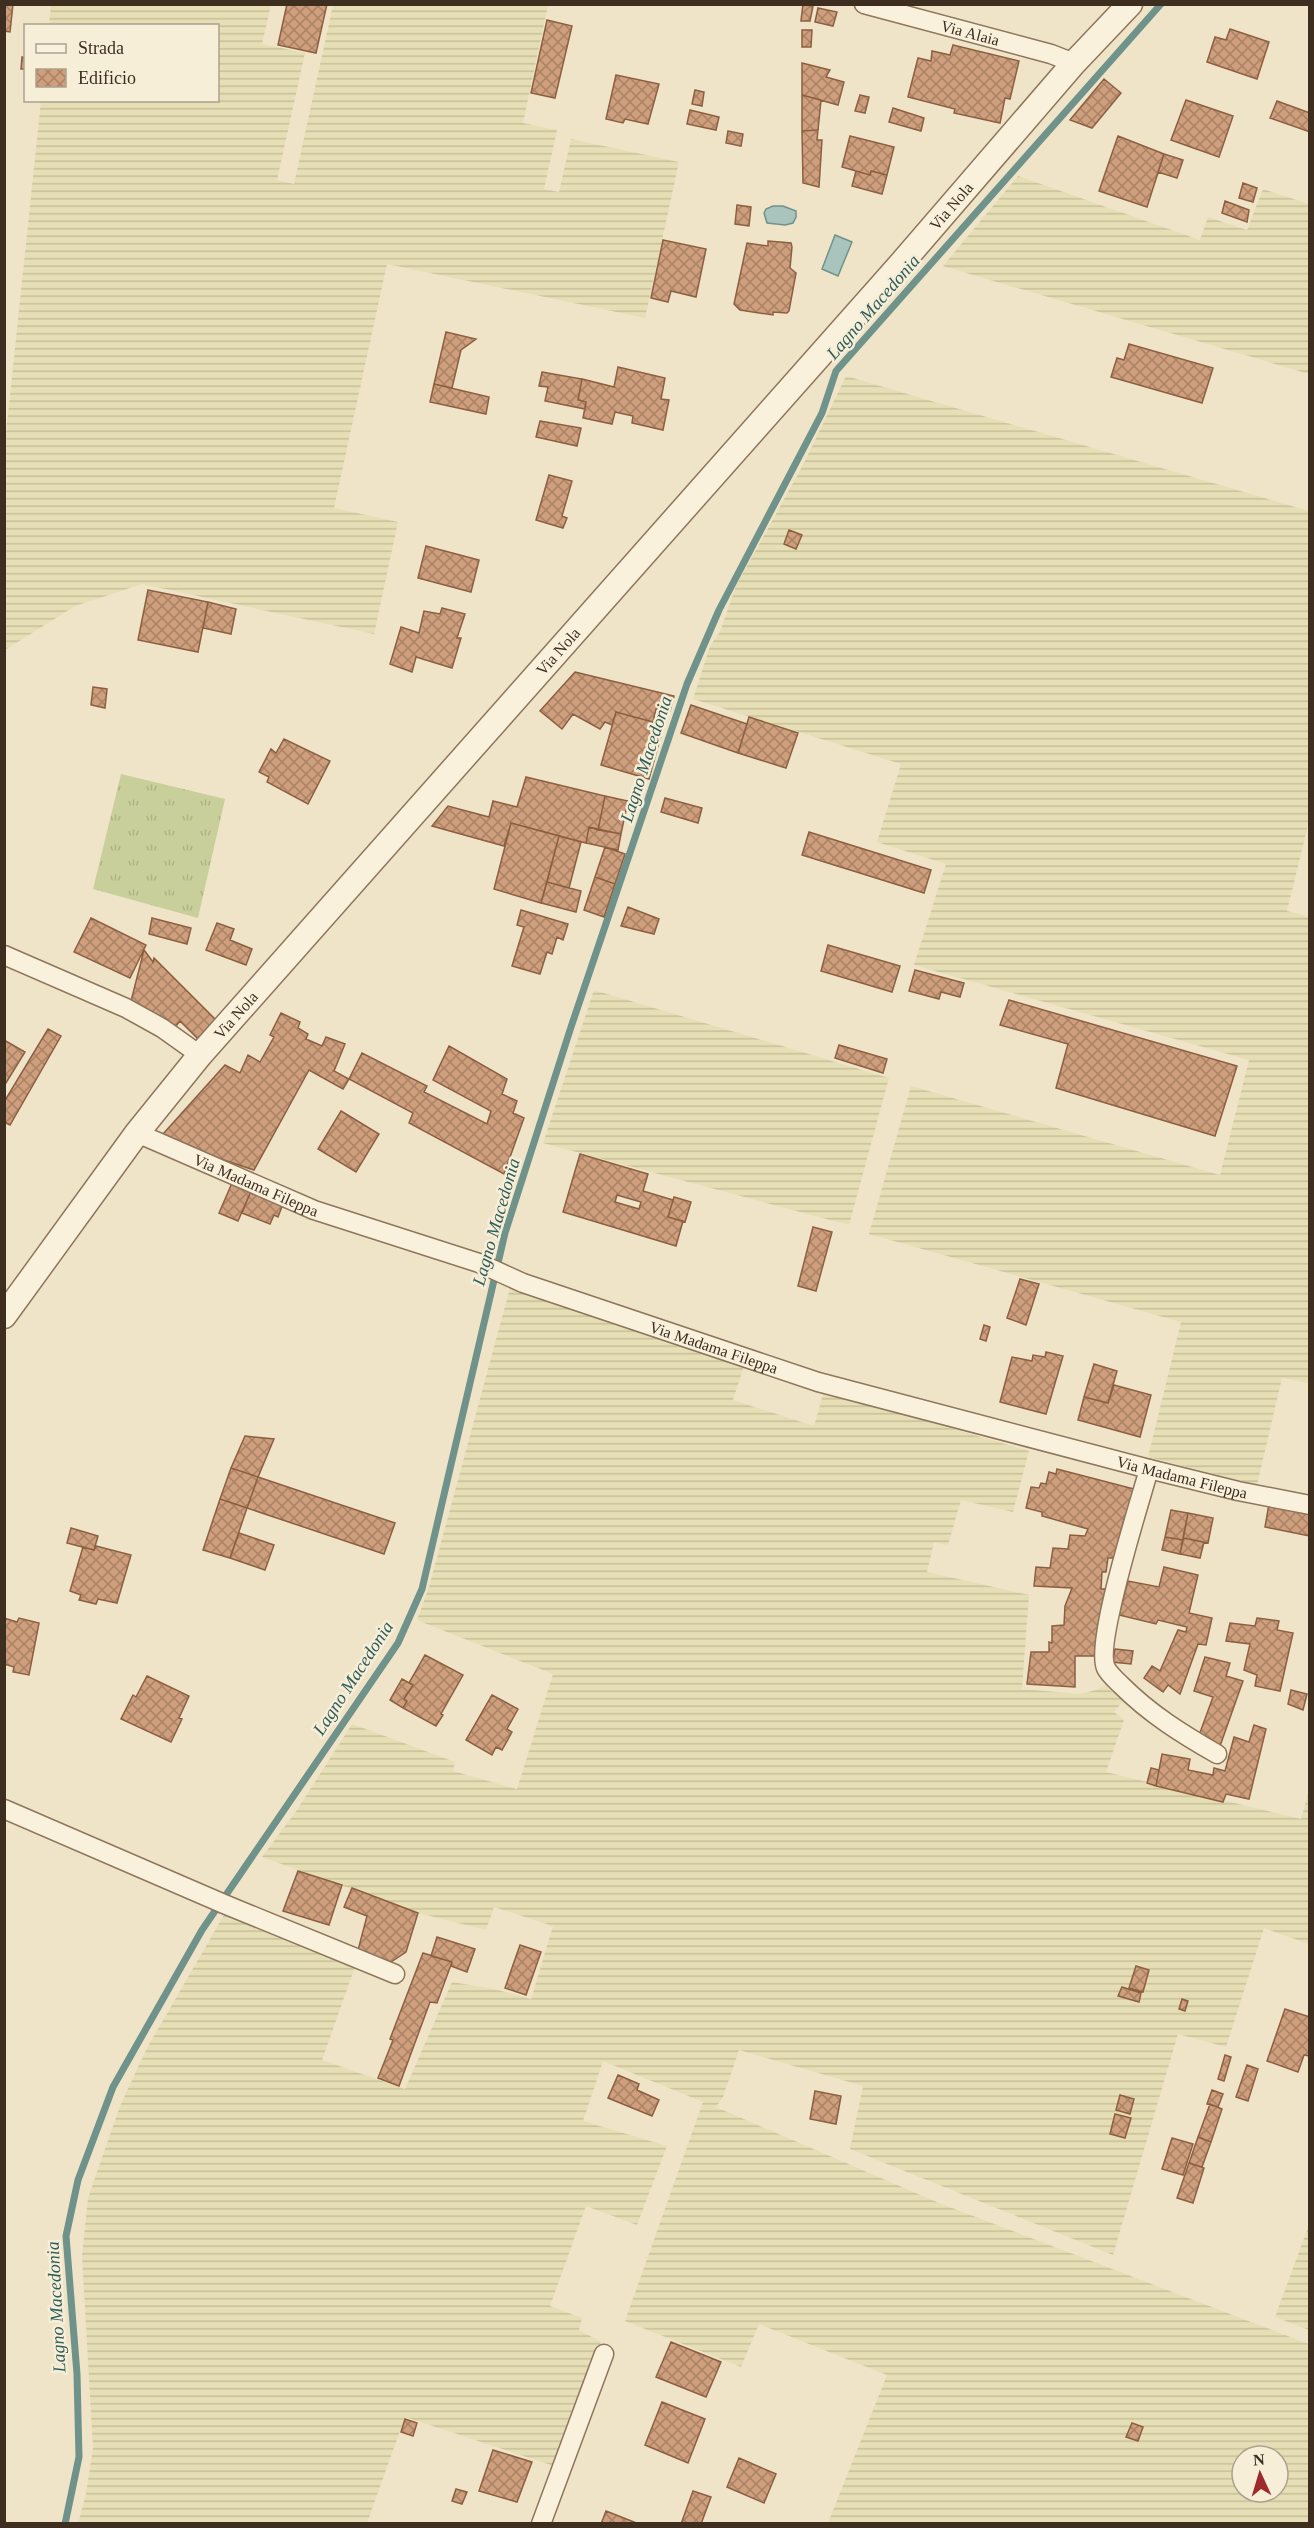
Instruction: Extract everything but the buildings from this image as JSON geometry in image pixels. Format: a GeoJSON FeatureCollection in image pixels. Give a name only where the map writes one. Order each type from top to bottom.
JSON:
{"type":"FeatureCollection","features":[{"type":"Feature","properties":{"kind":"street","name":"Via Alaia"},"geometry":{"type":"LineString","coordinates":[[864,4],[1051,54],[1074,63]]}},
{"type":"Feature","properties":{"kind":"street","name":"Via Nola"},"geometry":{"type":"LineString","coordinates":[[4,1316],[137,1133],[200,1055],[899,266],[1074,63],[1130,4]]}},
{"type":"Feature","properties":{"kind":"street"},"geometry":{"type":"LineString","coordinates":[[4,955],[126,1008],[162,1028],[200,1055]]}},
{"type":"Feature","properties":{"kind":"street","name":"Via Madama Fileppa"},"geometry":{"type":"LineString","coordinates":[[137,1133],[314,1210],[479,1263],[523,1283],[818,1382],[1149,1469],[1310,1505]]}},
{"type":"Feature","properties":{"kind":"street"},"geometry":{"type":"LineString","coordinates":[[1149,1469],[1117,1583],[1102,1658],[1107,1670],[1144,1708],[1217,1754]]}},
{"type":"Feature","properties":{"kind":"street"},"geometry":{"type":"LineString","coordinates":[[4,1809],[395,1974]]}},
{"type":"Feature","properties":{"kind":"street"},"geometry":{"type":"LineString","coordinates":[[541,2523],[604,2354]]}},
{"type":"Feature","properties":{"kind":"shaded area"},"geometry":{"type":"Polygon","coordinates":[[[51,5],[271,5],[262,44],[305,53],[277,180],[294,184],[333,5],[548,5],[523,123],[557,130],[544,189],[559,192],[571,139],[679,162],[645,318],[387,264],[334,508],[398,522],[374,634],[142,584],[75,606],[5,650],[5,443],[41,102],[219,102],[219,24],[49,24],[51,5]]]}},
{"type":"Feature","properties":{"kind":"shaded area"},"geometry":{"type":"Polygon","coordinates":[[[1018,176],[1200,240],[1208,217],[1247,230],[1263,189],[1309,204],[1309,374],[943,266],[1018,176]]]}},
{"type":"Feature","properties":{"kind":"shaded area"},"geometry":{"type":"Polygon","coordinates":[[[846,376],[1309,511],[1310,817],[1287,911],[1310,917],[1309,1383],[1282,1378],[1257,1485],[1148,1457],[1181,1322],[869,1234],[911,1086],[1220,1175],[1249,1060],[914,965],[946,864],[877,842],[901,764],[693,699],[710,646],[720,632],[736,586],[803,465],[846,376]]]}},
{"type":"Feature","properties":{"kind":"shaded area"},"geometry":{"type":"Polygon","coordinates":[[[594,990],[889,1078],[849,1225],[543,1143],[594,990]]]}},
{"type":"Feature","properties":{"kind":"shaded area"},"geometry":{"type":"Polygon","coordinates":[[[510,1288],[744,1366],[733,1400],[814,1426],[824,1391],[1029,1451],[1013,1512],[961,1500],[948,1545],[934,1542],[927,1572],[1029,1595],[1022,1689],[1080,1694],[1105,1685],[1123,1701],[1114,1712],[1124,1720],[1106,1772],[1301,1819],[1309,1791],[1309,1944],[1264,1928],[1226,2047],[1178,2034],[1113,2255],[850,2149],[863,2086],[739,2050],[723,2097],[716,2107],[939,2203],[1309,2344],[1309,2523],[828,2523],[887,2375],[759,2324],[741,2367],[625,2321],[703,2102],[603,2061],[583,2121],[667,2146],[637,2225],[586,2206],[550,2306],[582,2318],[579,2330],[601,2342],[557,2467],[405,2417],[367,2523],[78,2524],[86,2494],[93,2448],[82,2256],[88,2198],[120,2106],[147,2048],[224,1915],[235,1914],[356,1964],[322,2060],[405,2089],[452,1982],[494,1989],[531,1999],[553,1926],[494,1907],[486,1930],[418,1913],[262,1857],[297,1810],[352,1724],[455,1762],[453,1771],[517,1789],[553,1674],[417,1620],[429,1587],[510,1288]]]}},
{"type":"Feature","properties":{"kind":"shaded area"},"geometry":{"type":"Polygon","coordinates":[[[1309,2225],[1309,2330],[1275,2317],[1309,2225]]]}},
{"type":"Feature","properties":{"kind":"green space"},"geometry":{"type":"Polygon","coordinates":[[[121,774],[225,799],[198,918],[93,889],[121,774]]]}},
{"type":"Feature","properties":{"kind":"water"},"geometry":{"type":"Polygon","coordinates":[[[783,206],[796,211],[793,223],[785,225],[767,223],[764,213],[766,209],[783,206]]]}},
{"type":"Feature","properties":{"kind":"water"},"geometry":{"type":"Polygon","coordinates":[[[835,235],[852,242],[838,276],[822,269],[835,235]]]}},
{"type":"Feature","properties":{"kind":"waterway","name":"Lagno Macedonia"},"geometry":{"type":"LineString","coordinates":[[65,2524],[79,2457],[77,2374],[66,2236],[78,2180],[113,2087],[202,1930],[398,1643],[422,1589],[505,1233],[571,1027],[687,684],[719,610],[822,413],[836,371],[1161,4]]}}]}
